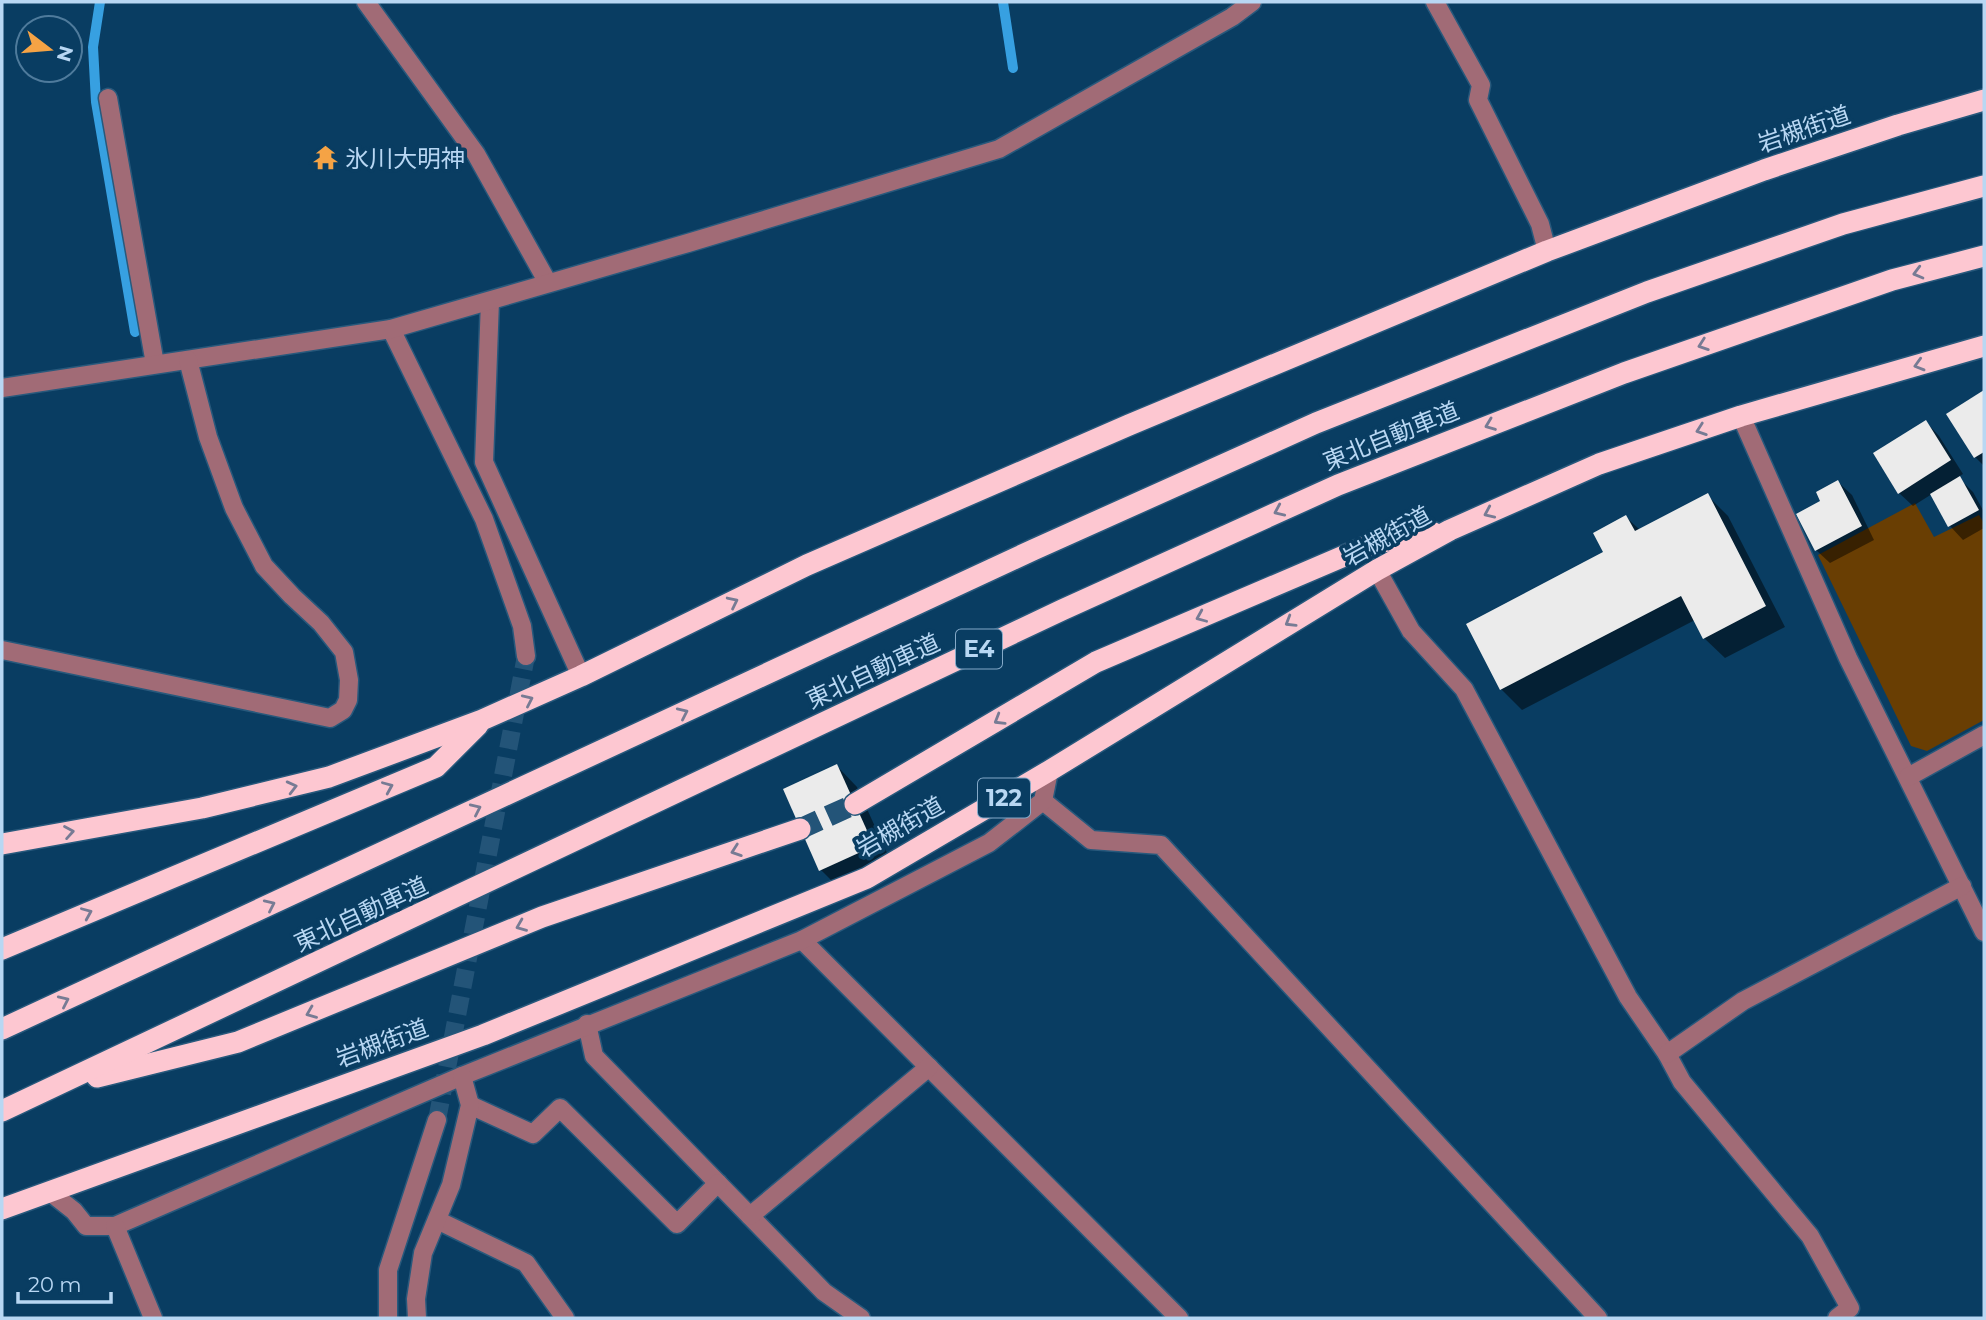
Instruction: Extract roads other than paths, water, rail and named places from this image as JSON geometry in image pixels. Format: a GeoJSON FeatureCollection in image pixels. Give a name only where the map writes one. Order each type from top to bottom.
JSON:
{"type":"FeatureCollection","features":[{"type":"Feature","properties":{"kind":"highway","name":"岩槻街道"},"geometry":{"type":"LineString","coordinates":[[2,844],[202,808],[329,778],[482,720],[581,676],[807,565],[1129,425],[1547,251],[1764,170],[1898,125],[1984,100]]}},
{"type":"Feature","properties":{"kind":"highway","name":"東北自動車道"},"geometry":{"type":"LineString","coordinates":[[2,1029],[1033,550],[1316,423],[1647,292],[1843,224],[1984,186]]}},
{"type":"Feature","properties":{"kind":"highway","name":"東北自動車道"},"geometry":{"type":"LineString","coordinates":[[2,1111],[1062,610],[1338,485],[1624,373],[1892,280],[1984,256]]}},
{"type":"Feature","properties":{"kind":"highway","name":"岩槻街道"},"geometry":{"type":"LineString","coordinates":[[2,1209],[483,1035],[867,878],[1049,771],[1377,570],[1450,530],[1599,464],[1741,416],[1984,346]]}},
{"type":"Feature","properties":{"kind":"highway"},"geometry":{"type":"LineString","coordinates":[[855,804],[1096,662],[1372,544],[1450,530]]}},
{"type":"Feature","properties":{"kind":"highway"},"geometry":{"type":"LineString","coordinates":[[2,949],[436,767],[482,720]]}},
{"type":"Feature","properties":{"kind":"highway"},"geometry":{"type":"LineString","coordinates":[[50,1088],[238,1042],[542,917],[800,829]]}},
{"type":"Feature","properties":{"kind":"street"},"geometry":{"type":"LineString","coordinates":[[366,2],[475,154],[548,283]]}},
{"type":"Feature","properties":{"kind":"street"},"geometry":{"type":"LineString","coordinates":[[2,388],[391,329],[999,149],[1235,9],[1252,2]]}},
{"type":"Feature","properties":{"kind":"street"},"geometry":{"type":"LineString","coordinates":[[1435,2],[1481,85],[1478,100],[1540,224],[1547,251]]}},
{"type":"Feature","properties":{"kind":"street"},"geometry":{"type":"LineString","coordinates":[[108,98],[155,364]]}},
{"type":"Feature","properties":{"kind":"street"},"geometry":{"type":"LineString","coordinates":[[490,301],[484,462],[581,676]]}},
{"type":"Feature","properties":{"kind":"street"},"geometry":{"type":"LineString","coordinates":[[391,329],[484,519],[522,626],[526,656]]}},
{"type":"Feature","properties":{"kind":"street"},"geometry":{"type":"LineString","coordinates":[[2,650],[330,718],[343,710],[348,700],[349,680],[344,652],[321,623],[264,566],[234,508],[208,437],[188,360]]}},
{"type":"Feature","properties":{"kind":"street"},"geometry":{"type":"LineString","coordinates":[[1741,416],[1848,658],[1984,932]]}},
{"type":"Feature","properties":{"kind":"street"},"geometry":{"type":"LineString","coordinates":[[1377,570],[1411,631],[1464,689],[1628,997],[1682,1082],[1810,1236],[1850,1308],[1837,1318]]}},
{"type":"Feature","properties":{"kind":"street"},"geometry":{"type":"LineString","coordinates":[[1908,778],[1984,735]]}},
{"type":"Feature","properties":{"kind":"street"},"geometry":{"type":"LineString","coordinates":[[50,1192],[74,1211],[86,1226],[116,1226],[462,1076],[802,940],[989,843],[1043,801],[1049,771]]}},
{"type":"Feature","properties":{"kind":"street"},"geometry":{"type":"LineString","coordinates":[[1043,801],[1091,840],[1161,845],[1598,1318]]}},
{"type":"Feature","properties":{"kind":"street"},"geometry":{"type":"LineString","coordinates":[[1667,1055],[1743,1001],[1962,886]]}},
{"type":"Feature","properties":{"kind":"street"},"geometry":{"type":"LineString","coordinates":[[802,940],[1179,1318]]}},
{"type":"Feature","properties":{"kind":"street"},"geometry":{"type":"LineString","coordinates":[[587,1024],[594,1056],[824,1292],[861,1318]]}},
{"type":"Feature","properties":{"kind":"street"},"geometry":{"type":"LineString","coordinates":[[750,1216],[929,1067]]}},
{"type":"Feature","properties":{"kind":"street"},"geometry":{"type":"LineString","coordinates":[[417,1318],[416,1299],[423,1252],[451,1185],[470,1105],[462,1076]]}},
{"type":"Feature","properties":{"kind":"street"},"geometry":{"type":"LineString","coordinates":[[470,1105],[533,1134],[560,1108],[677,1224],[718,1183]]}},
{"type":"Feature","properties":{"kind":"street"},"geometry":{"type":"LineString","coordinates":[[388,1318],[388,1270],[437,1120]]}},
{"type":"Feature","properties":{"kind":"street"},"geometry":{"type":"LineString","coordinates":[[437,1220],[526,1263],[565,1318]]}},
{"type":"Feature","properties":{"kind":"street"},"geometry":{"type":"LineString","coordinates":[[116,1226],[153,1318]]}},
{"type":"Feature","properties":{"kind":"waterway"},"geometry":{"type":"LineString","coordinates":[[100,2],[93,47],[96,102],[135,332]]}},
{"type":"Feature","properties":{"kind":"waterway"},"geometry":{"type":"LineString","coordinates":[[1003,2],[1013,68]]}},
{"type":"Feature","properties":{"kind":"tunnel"},"geometry":{"type":"LineString","coordinates":[[437,1120],[526,656]]}},
{"type":"Feature","properties":{"kind":"tunnel"},"geometry":{"type":"LineString","coordinates":[[800,829],[855,804]]}},
{"type":"Feature","properties":{"kind":"place","name":"氷川大明神"},"geometry":{"type":"Point","coordinates":[325,158]}}]}
